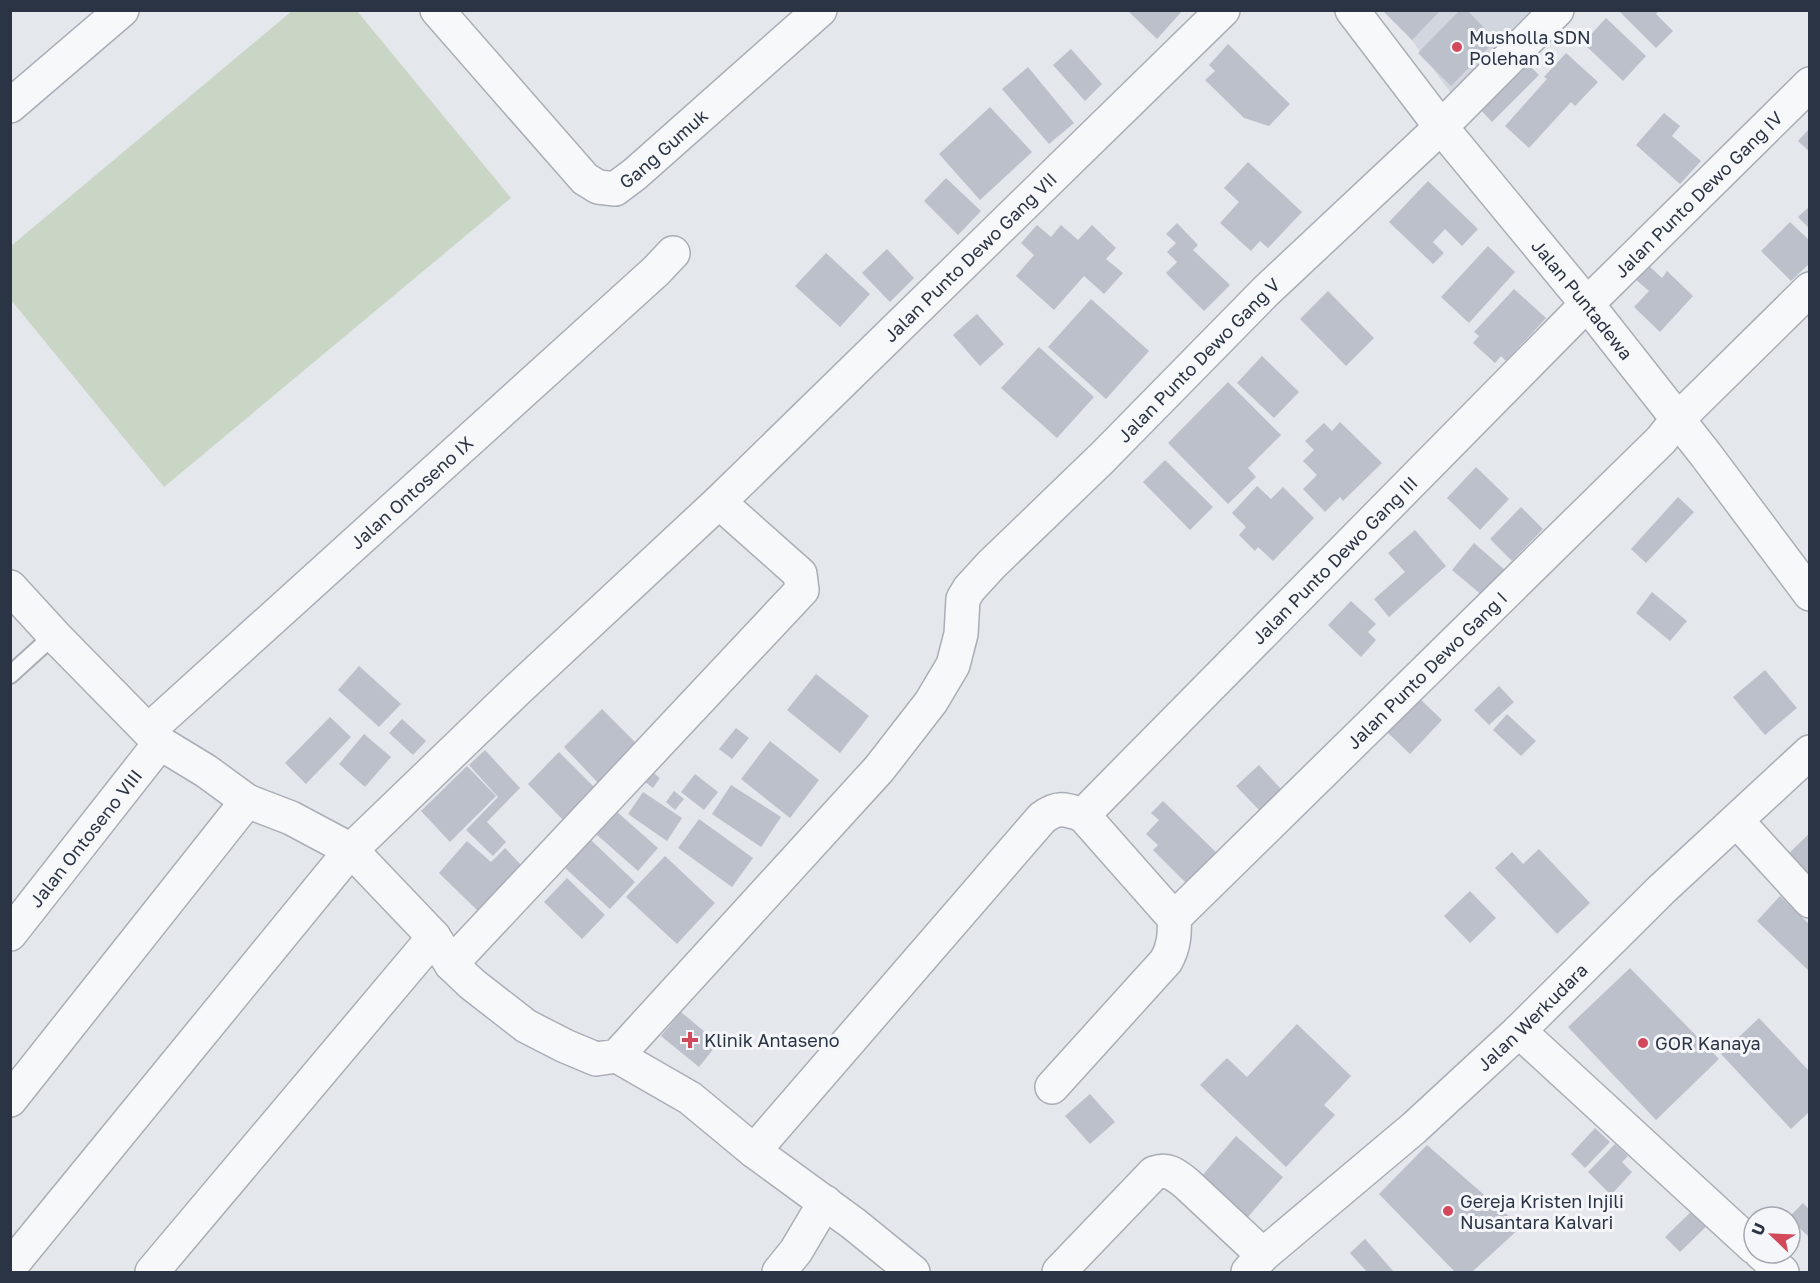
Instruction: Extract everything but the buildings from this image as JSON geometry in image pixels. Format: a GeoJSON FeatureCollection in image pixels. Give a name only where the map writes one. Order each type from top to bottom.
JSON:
{"type":"FeatureCollection","features":[{"type":"Feature","properties":{"kind":"street"},"geometry":{"type":"LineString","coordinates":[[10,106],[122,10]]}},
{"type":"Feature","properties":{"kind":"street","name":"Gang Gumuk"},"geometry":{"type":"LineString","coordinates":[[437,10],[585,179],[598,187],[615,189],[635,174],[820,10]]}},
{"type":"Feature","properties":{"kind":"street","name":"Jalan Punto Dewo Gang VII"},"geometry":{"type":"LineString","coordinates":[[10,1267],[351,850],[518,689],[719,502],[1223,10]]}},
{"type":"Feature","properties":{"kind":"street","name":"Jalan Puntadewa"},"geometry":{"type":"LineString","coordinates":[[1352,10],[1441,127],[1587,304],[1809,594]]}},
{"type":"Feature","properties":{"kind":"street","name":"Jalan Punto Dewo Gang V"},"geometry":{"type":"LineString","coordinates":[[617,1056],[879,769],[924,710],[953,665],[961,634],[963,599],[969,589],[1266,291],[1441,127],[1557,10]]}},
{"type":"Feature","properties":{"kind":"street","name":"Jalan Punto Dewo Gang IV"},"geometry":{"type":"LineString","coordinates":[[1587,304],[1809,84]]}},
{"type":"Feature","properties":{"kind":"street","name":"Jalan Ontoseno IX"},"geometry":{"type":"LineString","coordinates":[[154,736],[673,253]]}},
{"type":"Feature","properties":{"kind":"street","name":"Jalan Punto Dewo Gang I"},"geometry":{"type":"LineString","coordinates":[[1174,918],[1661,440],[1677,420],[1809,289]]}},
{"type":"Feature","properties":{"kind":"street","name":"Jalan Punto Dewo Gang III"},"geometry":{"type":"LineString","coordinates":[[1083,815],[1587,304]]}},
{"type":"Feature","properties":{"kind":"street"},"geometry":{"type":"LineString","coordinates":[[152,1272],[442,951],[802,590],[800,574],[719,502]]}},
{"type":"Feature","properties":{"kind":"street"},"geometry":{"type":"LineString","coordinates":[[10,588],[154,736],[247,801],[291,818],[351,850],[472,984],[526,1026],[589,1056],[605,1059],[617,1056],[690,1098],[754,1151],[825,1202],[912,1272]]}},
{"type":"Feature","properties":{"kind":"street","name":"Jalan Ontoseno VIII"},"geometry":{"type":"LineString","coordinates":[[10,934],[154,736]]}},
{"type":"Feature","properties":{"kind":"street","name":"Jalan Werkudara"},"geometry":{"type":"LineString","coordinates":[[1256,1264],[1414,1128],[1519,1031],[1629,922],[1809,752]]}},
{"type":"Feature","properties":{"kind":"street"},"geometry":{"type":"LineString","coordinates":[[10,1100],[247,801]]}},
{"type":"Feature","properties":{"kind":"street"},"geometry":{"type":"LineString","coordinates":[[754,1151],[1042,818],[1051,811],[1061,809],[1083,815],[1174,918],[1174,942],[1166,961],[1052,1087]]}},
{"type":"Feature","properties":{"kind":"street"},"geometry":{"type":"LineString","coordinates":[[1737,821],[1809,901]]}},
{"type":"Feature","properties":{"kind":"street"},"geometry":{"type":"LineString","coordinates":[[1519,1031],[1742,1235]]}},
{"type":"Feature","properties":{"kind":"street"},"geometry":{"type":"LineString","coordinates":[[1059,1272],[1154,1173],[1162,1170],[1173,1174],[1186,1184],[1256,1264]]}},
{"type":"Feature","properties":{"kind":"street"},"geometry":{"type":"LineString","coordinates":[[779,1272],[796,1251],[825,1202]]}},
{"type":"Feature","properties":{"kind":"lane"},"geometry":{"type":"LineString","coordinates":[[10,675],[54,635]]}},
{"type":"Feature","properties":{"kind":"shaded area"},"geometry":{"type":"Polygon","coordinates":[[[1390,11],[1534,11],[1451,93],[1390,11]]]}},
{"type":"Feature","properties":{"kind":"green space"},"geometry":{"type":"Polygon","coordinates":[[[293,10],[357,11],[511,198],[164,487],[11,300],[11,246],[293,10]]]}},
{"type":"Feature","properties":{"kind":"place","name":"Musholla SDN Polehan 3"},"geometry":{"type":"Point","coordinates":[1457,47]}},
{"type":"Feature","properties":{"kind":"place","name":"Klinik Antaseno"},"geometry":{"type":"Point","coordinates":[690,1040]}},
{"type":"Feature","properties":{"kind":"place","name":"GOR Kanaya"},"geometry":{"type":"Point","coordinates":[1643,1043]}},
{"type":"Feature","properties":{"kind":"place","name":"Gereja Kristen Injili Nusantara Kalvari"},"geometry":{"type":"Point","coordinates":[1448,1211]}}]}
